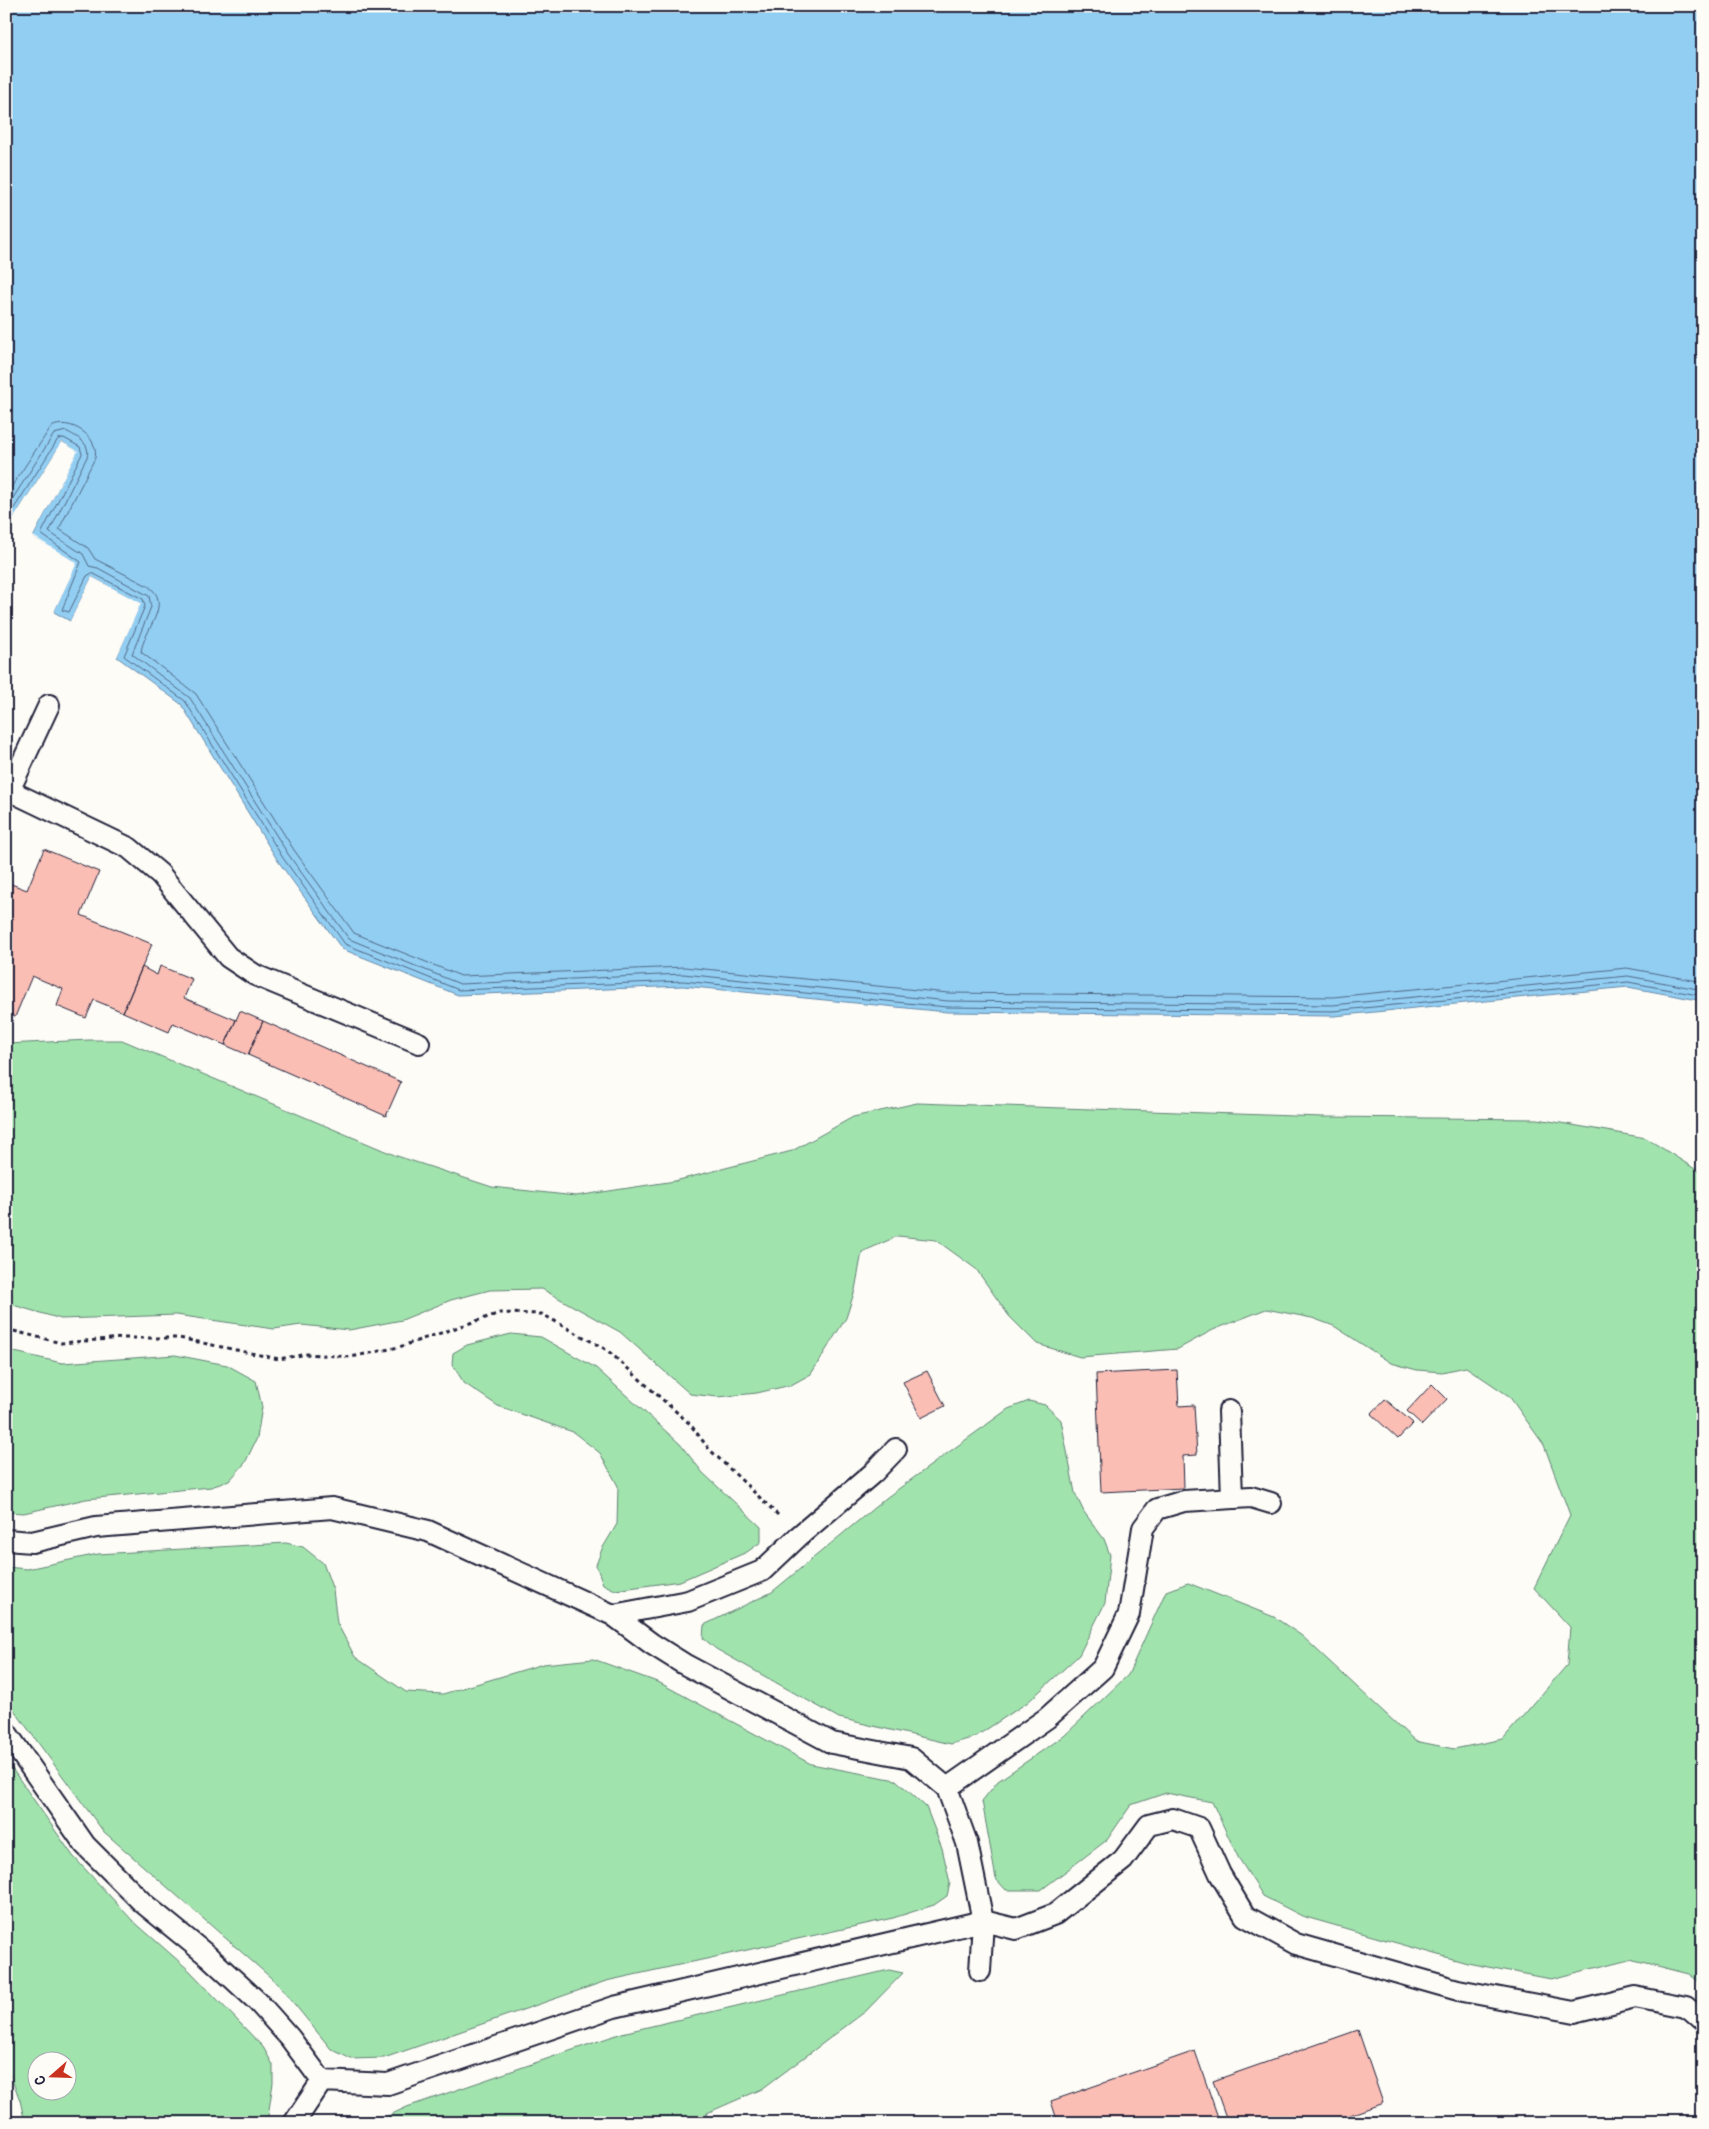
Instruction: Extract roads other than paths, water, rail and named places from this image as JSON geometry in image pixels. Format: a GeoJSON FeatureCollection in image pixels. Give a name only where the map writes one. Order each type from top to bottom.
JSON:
{"type":"FeatureCollection","features":[{"type":"Feature","properties":{"kind":"lane"},"geometry":{"type":"LineString","coordinates":[[48,705],[8,790],[129,848],[160,874],[228,957],[255,975],[419,1043]]}},
{"type":"Feature","properties":{"kind":"lane"},"geometry":{"type":"LineString","coordinates":[[1229,1411],[1232,1498]]}},
{"type":"Feature","properties":{"kind":"lane"},"geometry":{"type":"LineString","coordinates":[[612,1615],[688,1601],[762,1571],[799,1536],[847,1497],[896,1449]]}},
{"type":"Feature","properties":{"kind":"lane"},"geometry":{"type":"LineString","coordinates":[[947,1788],[1048,1718],[1104,1668],[1129,1614],[1143,1528],[1157,1509],[1184,1501],[1232,1498],[1260,1498],[1271,1503]]}},
{"type":"Feature","properties":{"kind":"lane"},"geometry":{"type":"LineString","coordinates":[[6,1540],[32,1542],[96,1527],[332,1508],[428,1532],[612,1615],[684,1664],[832,1744],[911,1758],[947,1788],[966,1843],[983,1922],[980,1971]]}},
{"type":"Feature","properties":{"kind":"lane"},"geometry":{"type":"LineString","coordinates":[[6,1732],[85,1845],[144,1903],[208,1956],[257,2001],[290,2038],[322,2081]]}},
{"type":"Feature","properties":{"kind":"lane"},"geometry":{"type":"LineString","coordinates":[[322,2081],[388,2084],[614,2007],[983,1922],[1016,1929],[1055,1914],[1123,1860],[1149,1825],[1173,1819],[1199,1828],[1220,1874],[1245,1916],[1296,1944],[1458,1990],[1574,2012],[1635,1997],[1686,2006],[1703,2022]]}},
{"type":"Feature","properties":{"kind":"lane"},"geometry":{"type":"LineString","coordinates":[[294,2123],[322,2081]]}},
{"type":"Feature","properties":{"kind":"water"},"geometry":{"type":"Polygon","coordinates":[[[6,6],[1703,6],[1703,1001],[1628,987],[1334,1016],[947,1012],[683,986],[458,995],[342,949],[278,861],[181,704],[117,657],[140,603],[92,577],[70,621],[54,612],[76,563],[33,537],[77,451],[62,442],[6,530],[6,6]]]}}]}
